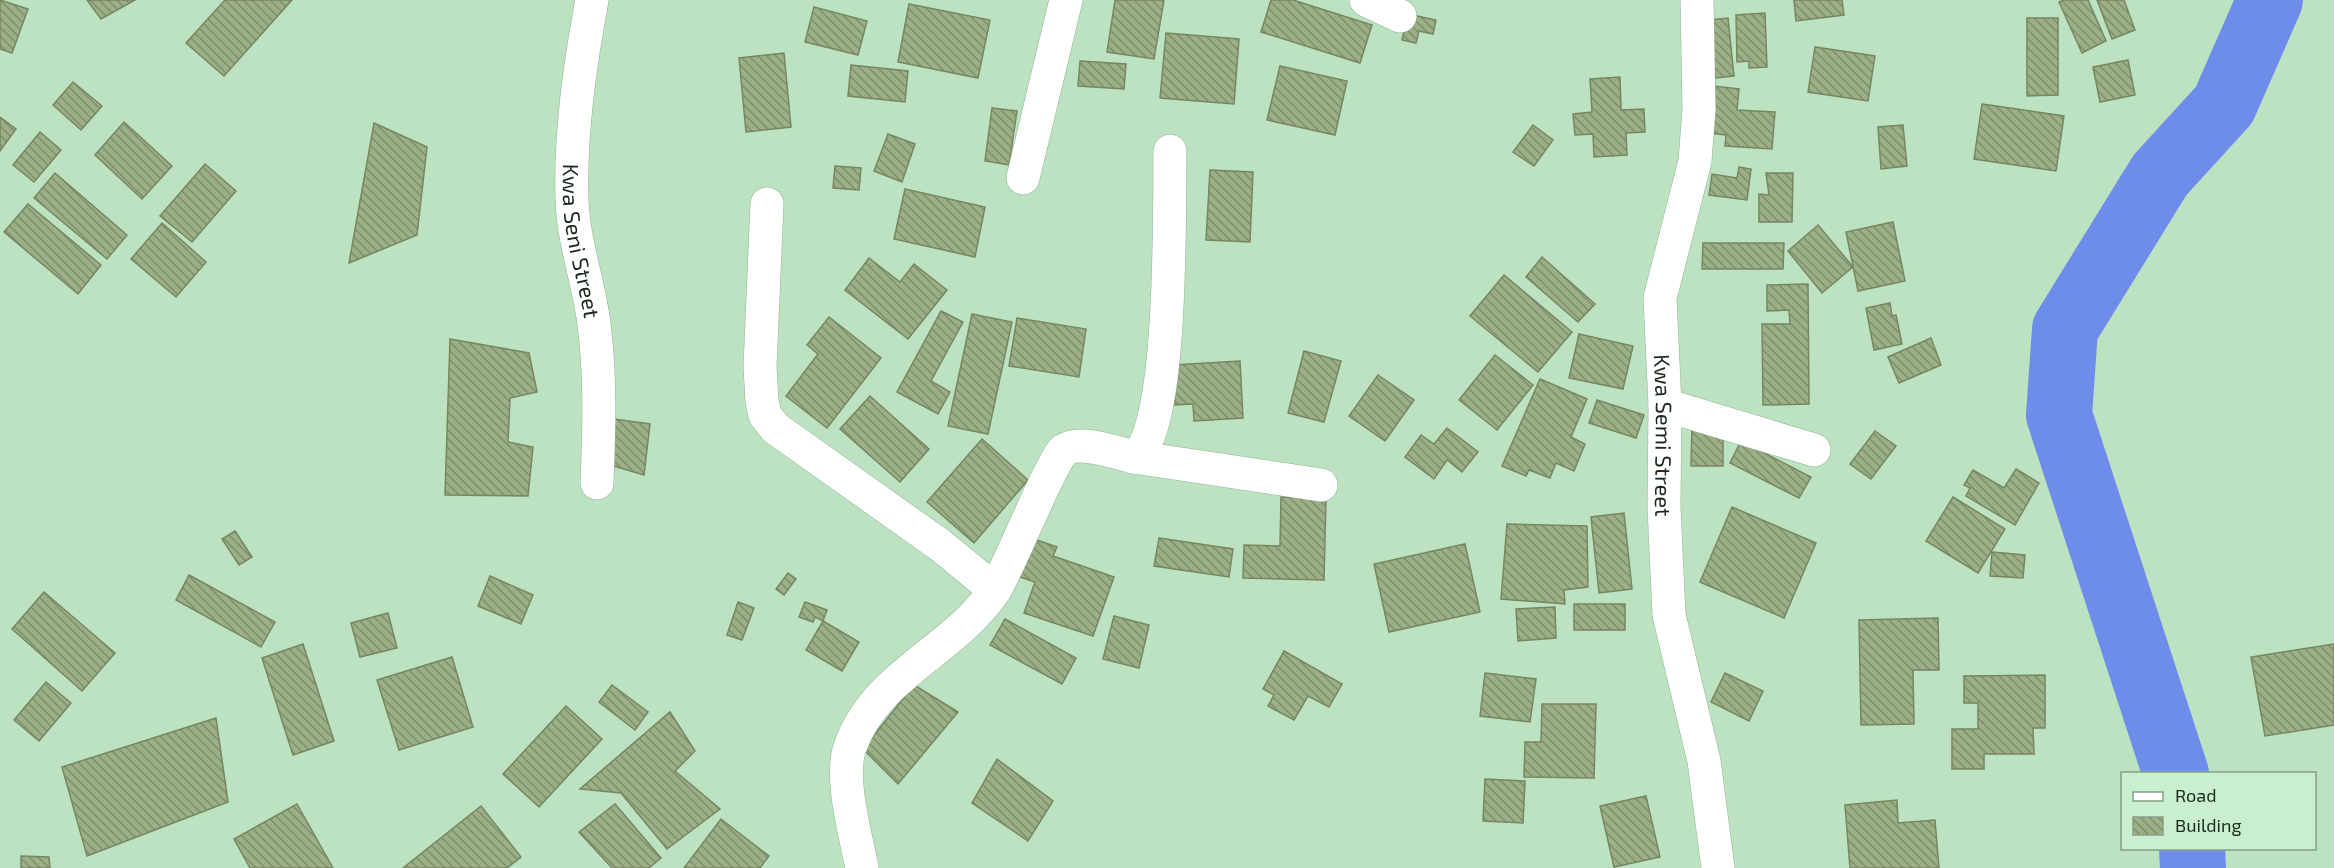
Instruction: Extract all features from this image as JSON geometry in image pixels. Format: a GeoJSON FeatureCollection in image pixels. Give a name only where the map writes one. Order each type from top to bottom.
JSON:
{"type":"FeatureCollection","features":[{"type":"Feature","properties":{"kind":"street","name":"Kwa Seni Street"},"geometry":{"type":"LineString","coordinates":[[592,0],[581,60],[572,154],[572,201],[594,324],[601,411],[597,483]]}},
{"type":"Feature","properties":{"kind":"street"},"geometry":{"type":"LineString","coordinates":[[1023,178],[1066,0]]}},
{"type":"Feature","properties":{"kind":"street"},"geometry":{"type":"LineString","coordinates":[[1366,0],[1400,16]]}},
{"type":"Feature","properties":{"kind":"street","name":"Kwa Semi Street"},"geometry":{"type":"LineString","coordinates":[[1697,0],[1699,109],[1695,161],[1689,191],[1664,275],[1660,298],[1665,405],[1664,507],[1669,615],[1704,761],[1718,868]]}},
{"type":"Feature","properties":{"kind":"street"},"geometry":{"type":"LineString","coordinates":[[1134,457],[1145,447],[1162,388],[1168,280],[1170,151]]}},
{"type":"Feature","properties":{"kind":"street"},"geometry":{"type":"LineString","coordinates":[[766,204],[760,367],[765,415],[775,428],[940,545],[994,590]]}},
{"type":"Feature","properties":{"kind":"street"},"geometry":{"type":"LineString","coordinates":[[1665,405],[1814,450]]}},
{"type":"Feature","properties":{"kind":"street"},"geometry":{"type":"LineString","coordinates":[[862,868],[847,778],[849,749],[861,722],[890,685],[966,622],[994,590],[1022,537],[1060,453],[1076,445],[1134,457],[1321,484]]}},
{"type":"Feature","properties":{"kind":"building"},"geometry":{"type":"Polygon","coordinates":[[[0,0],[28,9],[12,53],[0,49],[0,0]]]}},
{"type":"Feature","properties":{"kind":"building"},"geometry":{"type":"Polygon","coordinates":[[[87,0],[135,0],[101,19],[87,0]]]}},
{"type":"Feature","properties":{"kind":"building"},"geometry":{"type":"Polygon","coordinates":[[[225,0],[292,0],[224,76],[186,43],[225,0]]]}},
{"type":"Feature","properties":{"kind":"building"},"geometry":{"type":"Polygon","coordinates":[[[1115,0],[1164,0],[1154,59],[1107,52],[1115,0]]]}},
{"type":"Feature","properties":{"kind":"building"},"geometry":{"type":"Polygon","coordinates":[[[1271,0],[1293,0],[1372,25],[1360,63],[1261,32],[1271,0]]]}},
{"type":"Feature","properties":{"kind":"building"},"geometry":{"type":"Polygon","coordinates":[[[1794,0],[1842,0],[1844,15],[1796,21],[1794,0]]]}},
{"type":"Feature","properties":{"kind":"building"},"geometry":{"type":"Polygon","coordinates":[[[2088,0],[2106,41],[2082,53],[2059,2],[2088,0]]]}},
{"type":"Feature","properties":{"kind":"building"},"geometry":{"type":"Polygon","coordinates":[[[2097,0],[2124,0],[2135,30],[2112,39],[2097,0]]]}},
{"type":"Feature","properties":{"kind":"building"},"geometry":{"type":"Polygon","coordinates":[[[909,4],[990,20],[978,78],[898,62],[909,4]]]}},
{"type":"Feature","properties":{"kind":"building"},"geometry":{"type":"Polygon","coordinates":[[[814,7],[867,21],[858,55],[805,42],[814,7]]]}},
{"type":"Feature","properties":{"kind":"building"},"geometry":{"type":"Polygon","coordinates":[[[1765,13],[1767,67],[1749,68],[1749,61],[1737,62],[1736,15],[1765,13]]]}},
{"type":"Feature","properties":{"kind":"building"},"geometry":{"type":"Polygon","coordinates":[[[1408,14],[1436,20],[1433,34],[1419,31],[1416,43],[1402,40],[1408,14]]]}},
{"type":"Feature","properties":{"kind":"building"},"geometry":{"type":"Polygon","coordinates":[[[1728,18],[1734,76],[1715,78],[1710,20],[1728,18]]]}},
{"type":"Feature","properties":{"kind":"building"},"geometry":{"type":"Polygon","coordinates":[[[2027,18],[2058,18],[2058,95],[2027,96],[2027,18]]]}},
{"type":"Feature","properties":{"kind":"building"},"geometry":{"type":"Polygon","coordinates":[[[1166,33],[1239,39],[1234,104],[1160,98],[1166,33]]]}},
{"type":"Feature","properties":{"kind":"building"},"geometry":{"type":"Polygon","coordinates":[[[1815,47],[1875,56],[1868,101],[1808,92],[1815,47]]]}},
{"type":"Feature","properties":{"kind":"building"},"geometry":{"type":"Polygon","coordinates":[[[784,53],[791,127],[746,132],[739,58],[784,53]]]}},
{"type":"Feature","properties":{"kind":"building"},"geometry":{"type":"Polygon","coordinates":[[[2128,60],[2135,95],[2100,102],[2093,67],[2128,60]]]}},
{"type":"Feature","properties":{"kind":"building"},"geometry":{"type":"Polygon","coordinates":[[[1080,61],[1126,64],[1124,89],[1078,86],[1080,61]]]}},
{"type":"Feature","properties":{"kind":"building"},"geometry":{"type":"Polygon","coordinates":[[[851,65],[908,71],[905,102],[848,96],[851,65]]]}},
{"type":"Feature","properties":{"kind":"building"},"geometry":{"type":"Polygon","coordinates":[[[1280,66],[1347,81],[1335,135],[1267,120],[1280,66]]]}},
{"type":"Feature","properties":{"kind":"building"},"geometry":{"type":"Polygon","coordinates":[[[1620,77],[1621,110],[1644,109],[1645,132],[1626,133],[1627,155],[1594,157],[1593,134],[1575,135],[1573,114],[1592,112],[1590,79],[1620,77]]]}},
{"type":"Feature","properties":{"kind":"building"},"geometry":{"type":"Polygon","coordinates":[[[73,82],[102,106],[81,130],[53,105],[73,82]]]}},
{"type":"Feature","properties":{"kind":"building"},"geometry":{"type":"Polygon","coordinates":[[[1713,86],[1739,89],[1737,110],[1775,112],[1772,149],[1725,146],[1726,135],[1709,133],[1713,86]]]}},
{"type":"Feature","properties":{"kind":"building"},"geometry":{"type":"Polygon","coordinates":[[[1982,104],[2064,116],[2056,171],[1974,159],[1982,104]]]}},
{"type":"Feature","properties":{"kind":"building"},"geometry":{"type":"Polygon","coordinates":[[[992,108],[1017,111],[1009,165],[985,161],[992,108]]]}},
{"type":"Feature","properties":{"kind":"building"},"geometry":{"type":"Polygon","coordinates":[[[0,117],[16,129],[0,151],[0,117]]]}},
{"type":"Feature","properties":{"kind":"building"},"geometry":{"type":"Polygon","coordinates":[[[124,122],[172,166],[142,199],[95,155],[124,122]]]}},
{"type":"Feature","properties":{"kind":"building"},"geometry":{"type":"Polygon","coordinates":[[[374,123],[427,147],[417,235],[349,263],[374,123]]]}},
{"type":"Feature","properties":{"kind":"building"},"geometry":{"type":"Polygon","coordinates":[[[1533,125],[1553,140],[1534,166],[1513,152],[1533,125]]]}},
{"type":"Feature","properties":{"kind":"building"},"geometry":{"type":"Polygon","coordinates":[[[1903,125],[1907,166],[1881,169],[1878,127],[1903,125]]]}},
{"type":"Feature","properties":{"kind":"building"},"geometry":{"type":"Polygon","coordinates":[[[40,132],[61,150],[34,182],[13,165],[40,132]]]}},
{"type":"Feature","properties":{"kind":"building"},"geometry":{"type":"Polygon","coordinates":[[[888,134],[915,144],[902,182],[874,171],[888,134]]]}},
{"type":"Feature","properties":{"kind":"building"},"geometry":{"type":"Polygon","coordinates":[[[205,164],[236,191],[192,242],[160,216],[205,164]]]}},
{"type":"Feature","properties":{"kind":"building"},"geometry":{"type":"Polygon","coordinates":[[[835,166],[861,168],[859,190],[833,188],[835,166]]]}},
{"type":"Feature","properties":{"kind":"building"},"geometry":{"type":"Polygon","coordinates":[[[1739,167],[1751,169],[1747,200],[1709,195],[1712,174],[1737,178],[1739,167]]]}},
{"type":"Feature","properties":{"kind":"building"},"geometry":{"type":"Polygon","coordinates":[[[1210,170],[1253,172],[1250,242],[1206,240],[1210,170]]]}},
{"type":"Feature","properties":{"kind":"building"},"geometry":{"type":"Polygon","coordinates":[[[55,173],[127,235],[107,259],[34,198],[55,173]]]}},
{"type":"Feature","properties":{"kind":"building"},"geometry":{"type":"Polygon","coordinates":[[[1766,173],[1793,173],[1792,222],[1759,222],[1759,194],[1769,195],[1766,173]]]}},
{"type":"Feature","properties":{"kind":"building"},"geometry":{"type":"Polygon","coordinates":[[[905,189],[985,207],[975,257],[894,239],[905,189]]]}},
{"type":"Feature","properties":{"kind":"building"},"geometry":{"type":"Polygon","coordinates":[[[28,204],[101,265],[78,294],[4,232],[28,204]]]}},
{"type":"Feature","properties":{"kind":"building"},"geometry":{"type":"Polygon","coordinates":[[[1893,222],[1905,281],[1858,291],[1846,232],[1893,222]]]}},
{"type":"Feature","properties":{"kind":"building"},"geometry":{"type":"Polygon","coordinates":[[[162,223],[206,262],[176,297],[131,259],[162,223]]]}},
{"type":"Feature","properties":{"kind":"building"},"geometry":{"type":"Polygon","coordinates":[[[1818,225],[1853,267],[1822,293],[1788,251],[1818,225]]]}},
{"type":"Feature","properties":{"kind":"building"},"geometry":{"type":"Polygon","coordinates":[[[1703,243],[1784,243],[1783,269],[1702,269],[1703,243]]]}},
{"type":"Feature","properties":{"kind":"building"},"geometry":{"type":"Polygon","coordinates":[[[1542,257],[1595,304],[1578,322],[1526,277],[1542,257]]]}},
{"type":"Feature","properties":{"kind":"building"},"geometry":{"type":"Polygon","coordinates":[[[869,258],[900,282],[914,264],[947,290],[908,339],[845,290],[869,258]]]}},
{"type":"Feature","properties":{"kind":"building"},"geometry":{"type":"Polygon","coordinates":[[[1504,275],[1572,332],[1538,372],[1470,316],[1504,275]]]}},
{"type":"Feature","properties":{"kind":"building"},"geometry":{"type":"Polygon","coordinates":[[[1808,284],[1809,404],[1763,405],[1762,324],[1790,324],[1789,310],[1767,311],[1767,285],[1808,284]]]}},
{"type":"Feature","properties":{"kind":"building"},"geometry":{"type":"Polygon","coordinates":[[[1890,303],[1892,316],[1896,315],[1902,344],[1874,350],[1866,308],[1890,303]]]}},
{"type":"Feature","properties":{"kind":"building"},"geometry":{"type":"Polygon","coordinates":[[[941,311],[963,322],[931,381],[950,392],[938,414],[897,392],[941,311]]]}},
{"type":"Feature","properties":{"kind":"building"},"geometry":{"type":"Polygon","coordinates":[[[972,314],[1012,322],[988,434],[948,426],[972,314]]]}},
{"type":"Feature","properties":{"kind":"building"},"geometry":{"type":"Polygon","coordinates":[[[829,317],[881,358],[827,428],[786,396],[818,354],[807,345],[829,317]]]}},
{"type":"Feature","properties":{"kind":"building"},"geometry":{"type":"Polygon","coordinates":[[[1017,318],[1086,329],[1079,377],[1009,366],[1017,318]]]}},
{"type":"Feature","properties":{"kind":"building"},"geometry":{"type":"Polygon","coordinates":[[[1579,334],[1633,346],[1623,389],[1569,378],[1579,334]]]}},
{"type":"Feature","properties":{"kind":"building"},"geometry":{"type":"Polygon","coordinates":[[[1931,338],[1941,365],[1899,383],[1888,357],[1931,338]]]}},
{"type":"Feature","properties":{"kind":"building"},"geometry":{"type":"Polygon","coordinates":[[[450,339],[529,353],[537,392],[510,398],[508,442],[533,447],[528,496],[445,495],[450,339]]]}},
{"type":"Feature","properties":{"kind":"building"},"geometry":{"type":"Polygon","coordinates":[[[1304,351],[1341,361],[1324,422],[1288,413],[1304,351]]]}},
{"type":"Feature","properties":{"kind":"building"},"geometry":{"type":"Polygon","coordinates":[[[1495,355],[1533,385],[1497,430],[1459,400],[1495,355]]]}},
{"type":"Feature","properties":{"kind":"building"},"geometry":{"type":"Polygon","coordinates":[[[1240,361],[1243,418],[1194,421],[1193,404],[1175,405],[1173,365],[1240,361]]]}},
{"type":"Feature","properties":{"kind":"building"},"geometry":{"type":"Polygon","coordinates":[[[1378,375],[1414,400],[1385,441],[1349,416],[1378,375]]]}},
{"type":"Feature","properties":{"kind":"building"},"geometry":{"type":"Polygon","coordinates":[[[1540,379],[1587,399],[1571,437],[1585,444],[1574,471],[1556,463],[1550,478],[1529,470],[1526,476],[1502,466],[1540,379]]]}},
{"type":"Feature","properties":{"kind":"building"},"geometry":{"type":"Polygon","coordinates":[[[870,396],[929,449],[900,482],[840,429],[870,396]]]}},
{"type":"Feature","properties":{"kind":"building"},"geometry":{"type":"Polygon","coordinates":[[[1597,400],[1644,415],[1636,438],[1589,423],[1597,400]]]}},
{"type":"Feature","properties":{"kind":"building"},"geometry":{"type":"Polygon","coordinates":[[[614,419],[650,424],[644,475],[607,464],[614,419]]]}},
{"type":"Feature","properties":{"kind":"building"},"geometry":{"type":"Polygon","coordinates":[[[1692,426],[1723,426],[1723,466],[1691,466],[1692,426]]]}},
{"type":"Feature","properties":{"kind":"building"},"geometry":{"type":"Polygon","coordinates":[[[1447,428],[1478,452],[1462,472],[1447,460],[1434,479],[1405,457],[1421,435],[1434,444],[1447,428]]]}},
{"type":"Feature","properties":{"kind":"building"},"geometry":{"type":"Polygon","coordinates":[[[1875,431],[1896,446],[1871,479],[1850,464],[1875,431]]]}},
{"type":"Feature","properties":{"kind":"building"},"geometry":{"type":"Polygon","coordinates":[[[982,439],[1028,480],[974,543],[927,502],[982,439]]]}},
{"type":"Feature","properties":{"kind":"building"},"geometry":{"type":"Polygon","coordinates":[[[1741,441],[1811,477],[1799,498],[1730,463],[1741,441]]]}},
{"type":"Feature","properties":{"kind":"building"},"geometry":{"type":"Polygon","coordinates":[[[2016,469],[2039,483],[2015,525],[1966,496],[1970,488],[1964,485],[1973,470],[2004,488],[2016,469]]]}},
{"type":"Feature","properties":{"kind":"building"},"geometry":{"type":"Polygon","coordinates":[[[1281,497],[1326,498],[1324,580],[1243,578],[1244,545],[1280,546],[1281,497]]]}},
{"type":"Feature","properties":{"kind":"building"},"geometry":{"type":"Polygon","coordinates":[[[1953,497],[2005,529],[1978,573],[1926,541],[1953,497]]]}},
{"type":"Feature","properties":{"kind":"building"},"geometry":{"type":"Polygon","coordinates":[[[1732,507],[1816,543],[1784,618],[1700,582],[1732,507]]]}},
{"type":"Feature","properties":{"kind":"building"},"geometry":{"type":"Polygon","coordinates":[[[1624,513],[1632,589],[1599,593],[1591,517],[1624,513]]]}},
{"type":"Feature","properties":{"kind":"building"},"geometry":{"type":"Polygon","coordinates":[[[1507,524],[1587,526],[1588,587],[1564,590],[1565,604],[1501,599],[1507,524]]]}},
{"type":"Feature","properties":{"kind":"building"},"geometry":{"type":"Polygon","coordinates":[[[235,531],[252,557],[239,565],[222,539],[235,531]]]}},
{"type":"Feature","properties":{"kind":"building"},"geometry":{"type":"Polygon","coordinates":[[[1031,538],[1057,547],[1053,556],[1114,577],[1093,636],[1024,613],[1035,582],[1017,576],[1031,538]]]}},
{"type":"Feature","properties":{"kind":"building"},"geometry":{"type":"Polygon","coordinates":[[[1159,538],[1233,549],[1229,577],[1154,566],[1159,538]]]}},
{"type":"Feature","properties":{"kind":"building"},"geometry":{"type":"Polygon","coordinates":[[[1465,544],[1480,612],[1389,632],[1374,564],[1465,544]]]}},
{"type":"Feature","properties":{"kind":"building"},"geometry":{"type":"Polygon","coordinates":[[[1992,552],[2025,555],[2023,578],[1990,576],[1992,552]]]}},
{"type":"Feature","properties":{"kind":"building"},"geometry":{"type":"Polygon","coordinates":[[[788,573],[796,579],[784,595],[776,589],[788,573]]]}},
{"type":"Feature","properties":{"kind":"building"},"geometry":{"type":"Polygon","coordinates":[[[189,575],[275,622],[261,647],[176,600],[189,575]]]}},
{"type":"Feature","properties":{"kind":"building"},"geometry":{"type":"Polygon","coordinates":[[[490,576],[533,595],[521,624],[478,606],[490,576]]]}},
{"type":"Feature","properties":{"kind":"building"},"geometry":{"type":"Polygon","coordinates":[[[44,592],[115,653],[82,691],[12,629],[44,592]]]}},
{"type":"Feature","properties":{"kind":"building"},"geometry":{"type":"Polygon","coordinates":[[[738,602],[754,608],[742,640],[727,635],[738,602]]]}},
{"type":"Feature","properties":{"kind":"building"},"geometry":{"type":"Polygon","coordinates":[[[805,602],[827,610],[823,621],[815,617],[813,622],[799,617],[805,602]]]}},
{"type":"Feature","properties":{"kind":"building"},"geometry":{"type":"Polygon","coordinates":[[[1574,604],[1625,604],[1625,630],[1574,630],[1574,604]]]}},
{"type":"Feature","properties":{"kind":"building"},"geometry":{"type":"Polygon","coordinates":[[[1555,607],[1556,638],[1518,641],[1516,609],[1555,607]]]}},
{"type":"Feature","properties":{"kind":"building"},"geometry":{"type":"Polygon","coordinates":[[[388,613],[397,648],[360,657],[351,623],[388,613]]]}},
{"type":"Feature","properties":{"kind":"building"},"geometry":{"type":"Polygon","coordinates":[[[1114,616],[1149,625],[1139,668],[1103,659],[1114,616]]]}},
{"type":"Feature","properties":{"kind":"building"},"geometry":{"type":"Polygon","coordinates":[[[1938,618],[1939,670],[1913,670],[1914,724],[1861,725],[1859,620],[1938,618]]]}},
{"type":"Feature","properties":{"kind":"building"},"geometry":{"type":"Polygon","coordinates":[[[1005,619],[1076,658],[1062,684],[990,645],[1005,619]]]}},
{"type":"Feature","properties":{"kind":"building"},"geometry":{"type":"Polygon","coordinates":[[[823,621],[859,642],[842,671],[806,650],[823,621]]]}},
{"type":"Feature","properties":{"kind":"building"},"geometry":{"type":"Polygon","coordinates":[[[303,644],[334,741],[293,755],[262,658],[303,644]]]}},
{"type":"Feature","properties":{"kind":"building"},"geometry":{"type":"Polygon","coordinates":[[[2334,644],[2334,725],[2265,736],[2251,657],[2334,644]]]}},
{"type":"Feature","properties":{"kind":"building"},"geometry":{"type":"Polygon","coordinates":[[[1284,651],[1342,684],[1329,707],[1308,696],[1294,720],[1268,706],[1274,695],[1263,689],[1284,651]]]}},
{"type":"Feature","properties":{"kind":"building"},"geometry":{"type":"Polygon","coordinates":[[[452,657],[473,727],[399,750],[377,680],[452,657]]]}},
{"type":"Feature","properties":{"kind":"building"},"geometry":{"type":"Polygon","coordinates":[[[1485,673],[1536,679],[1530,722],[1480,716],[1485,673]]]}},
{"type":"Feature","properties":{"kind":"building"},"geometry":{"type":"Polygon","coordinates":[[[1725,673],[1763,691],[1749,721],[1711,702],[1725,673]]]}},
{"type":"Feature","properties":{"kind":"building"},"geometry":{"type":"Polygon","coordinates":[[[2045,675],[2045,728],[2033,728],[2034,754],[1984,754],[1984,769],[1952,769],[1952,729],[1978,729],[1978,703],[1964,703],[1964,676],[2045,675]]]}},
{"type":"Feature","properties":{"kind":"building"},"geometry":{"type":"Polygon","coordinates":[[[46,682],[71,703],[39,741],[14,720],[46,682]]]}},
{"type":"Feature","properties":{"kind":"building"},"geometry":{"type":"Polygon","coordinates":[[[612,685],[648,712],[635,730],[599,702],[612,685]]]}},
{"type":"Feature","properties":{"kind":"building"},"geometry":{"type":"Polygon","coordinates":[[[914,685],[958,712],[898,784],[863,749],[914,685]]]}},
{"type":"Feature","properties":{"kind":"building"},"geometry":{"type":"Polygon","coordinates":[[[1542,704],[1596,704],[1594,778],[1524,777],[1525,742],[1541,742],[1542,704]]]}},
{"type":"Feature","properties":{"kind":"building"},"geometry":{"type":"Polygon","coordinates":[[[566,706],[602,739],[539,807],[503,774],[566,706]]]}},
{"type":"Feature","properties":{"kind":"building"},"geometry":{"type":"Polygon","coordinates":[[[670,712],[695,751],[675,771],[720,809],[667,849],[621,793],[580,789],[670,712]]]}},
{"type":"Feature","properties":{"kind":"building"},"geometry":{"type":"Polygon","coordinates":[[[216,718],[228,802],[87,856],[62,767],[216,718]]]}},
{"type":"Feature","properties":{"kind":"building"},"geometry":{"type":"Polygon","coordinates":[[[997,759],[1053,801],[1028,841],[972,803],[997,759]]]}},
{"type":"Feature","properties":{"kind":"building"},"geometry":{"type":"Polygon","coordinates":[[[1485,779],[1525,781],[1523,823],[1483,821],[1485,779]]]}},
{"type":"Feature","properties":{"kind":"building"},"geometry":{"type":"Polygon","coordinates":[[[1646,796],[1660,857],[1614,867],[1600,806],[1646,796]]]}},
{"type":"Feature","properties":{"kind":"building"},"geometry":{"type":"Polygon","coordinates":[[[1897,800],[1898,823],[1935,820],[1939,868],[1850,868],[1845,805],[1897,800]]]}},
{"type":"Feature","properties":{"kind":"building"},"geometry":{"type":"Polygon","coordinates":[[[297,804],[333,868],[250,868],[234,839],[297,804]]]}},
{"type":"Feature","properties":{"kind":"building"},"geometry":{"type":"Polygon","coordinates":[[[615,804],[661,858],[649,868],[612,868],[579,832],[615,804]]]}},
{"type":"Feature","properties":{"kind":"building"},"geometry":{"type":"Polygon","coordinates":[[[481,806],[521,857],[507,868],[403,868],[481,806]]]}},
{"type":"Feature","properties":{"kind":"building"},"geometry":{"type":"Polygon","coordinates":[[[721,819],[769,856],[760,868],[684,868],[721,819]]]}},
{"type":"Feature","properties":{"kind":"building"},"geometry":{"type":"Polygon","coordinates":[[[21,856],[49,857],[50,868],[21,868],[21,856]]]}},
{"type":"Feature","properties":{"kind":"waterway"},"geometry":{"type":"LineString","coordinates":[[2175,772],[2059,415],[2065,329],[2160,175],[2224,105],[2270,0]]}},
{"type":"Feature","properties":{"kind":"waterway"},"geometry":{"type":"LineString","coordinates":[[2192,850],[2193,868]]}}]}
